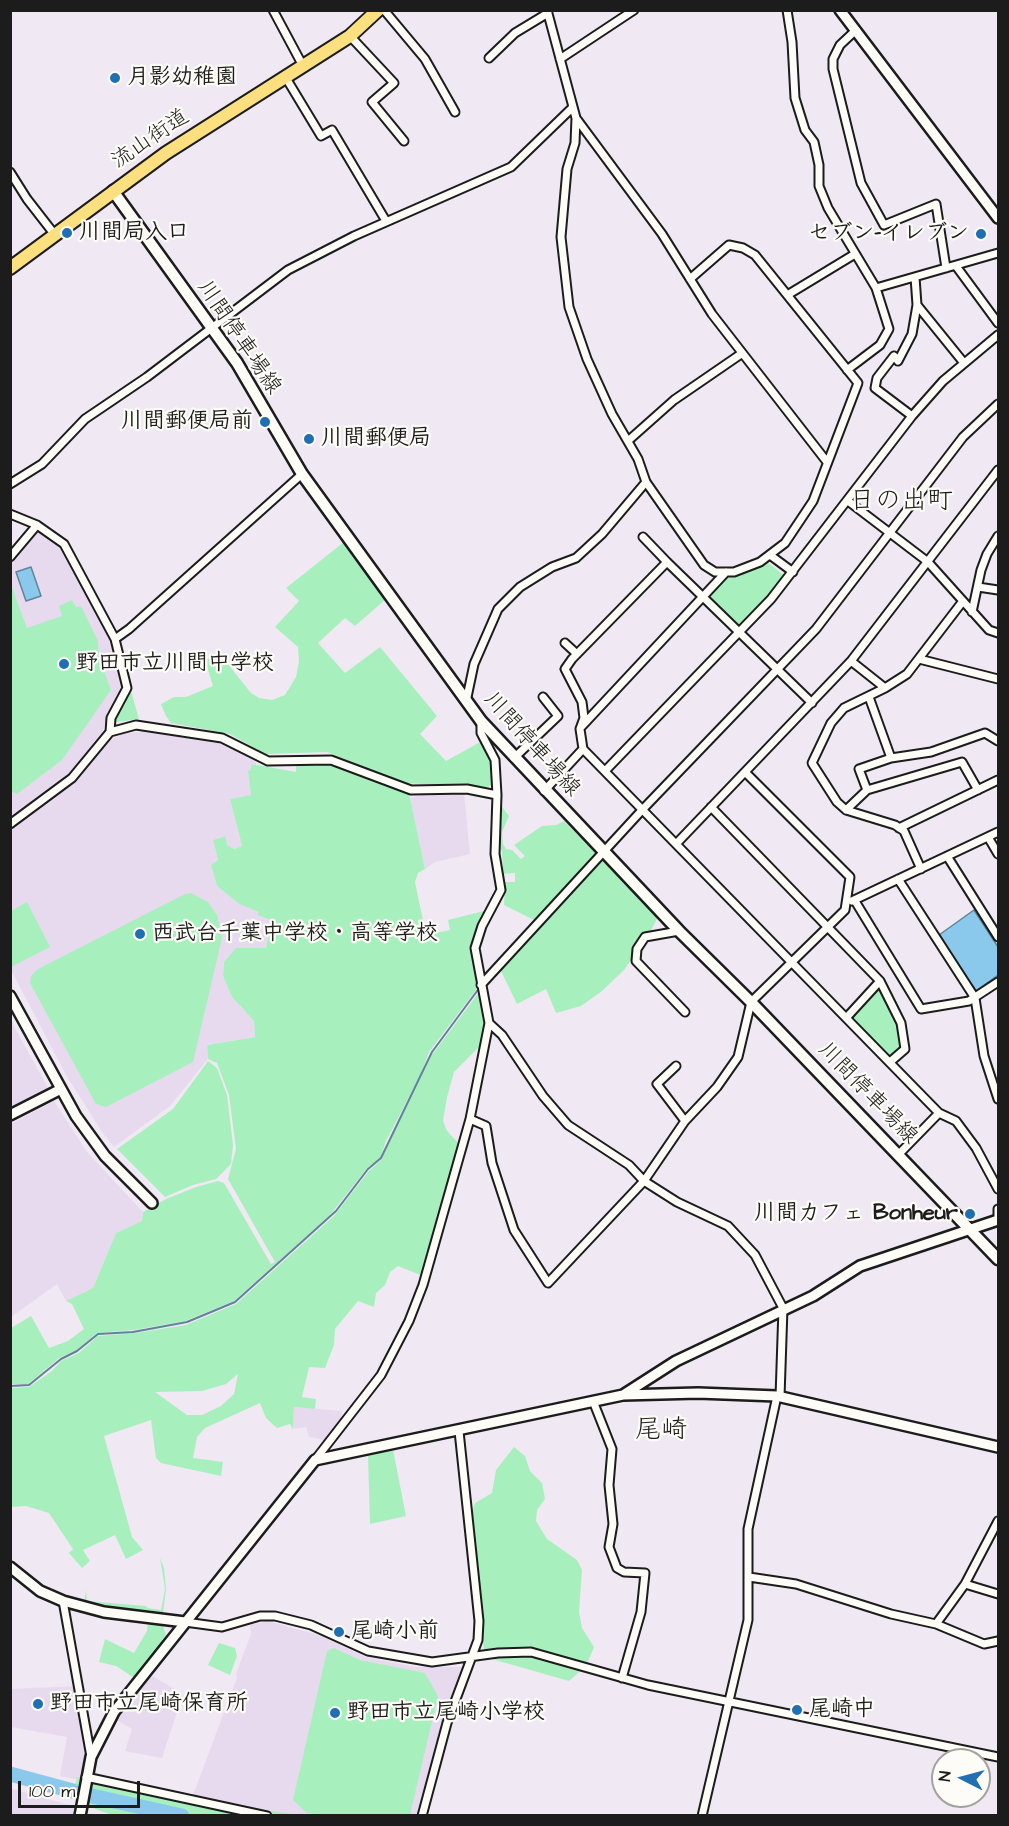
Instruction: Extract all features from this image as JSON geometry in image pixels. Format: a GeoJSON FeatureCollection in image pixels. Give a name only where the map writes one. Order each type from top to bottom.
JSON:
{"type":"FeatureCollection","features":[{"type":"Feature","properties":{"kind":"main road","name":"流山街道"},"geometry":{"type":"LineString","coordinates":[[10,268],[113,191],[192,136],[350,36],[378,11]]}},
{"type":"Feature","properties":{"kind":"main road","name":"川間停車場線"},"geometry":{"type":"LineString","coordinates":[[113,191],[237,363],[302,474],[481,721],[544,791],[679,932],[751,1002],[999,1259]]}},
{"type":"Feature","properties":{"kind":"street"},"geometry":{"type":"LineString","coordinates":[[273,10],[303,67]]}},
{"type":"Feature","properties":{"kind":"street"},"geometry":{"type":"LineString","coordinates":[[560,59],[634,10]]}},
{"type":"Feature","properties":{"kind":"street"},"geometry":{"type":"LineString","coordinates":[[787,10],[792,42],[795,98],[805,130],[814,142],[819,165],[819,186],[828,208],[876,288],[889,329],[880,345],[847,370]]}},
{"type":"Feature","properties":{"kind":"street"},"geometry":{"type":"LineString","coordinates":[[840,10],[999,218]]}},
{"type":"Feature","properties":{"kind":"street"},"geometry":{"type":"LineString","coordinates":[[378,11],[425,59],[455,112]]}},
{"type":"Feature","properties":{"kind":"street"},"geometry":{"type":"LineString","coordinates":[[489,58],[515,33],[547,12],[576,118],[622,177],[741,354],[826,462]]}},
{"type":"Feature","properties":{"kind":"street"},"geometry":{"type":"LineString","coordinates":[[856,30],[840,45],[833,59],[833,69],[861,183],[884,225],[936,204],[946,268]]}},
{"type":"Feature","properties":{"kind":"street"},"geometry":{"type":"LineString","coordinates":[[350,36],[394,83],[372,102],[404,141]]}},
{"type":"Feature","properties":{"kind":"street"},"geometry":{"type":"LineString","coordinates":[[286,78],[321,136],[332,130],[386,221]]}},
{"type":"Feature","properties":{"kind":"street"},"geometry":{"type":"LineString","coordinates":[[10,484],[42,464],[85,419],[147,377],[288,270],[315,254],[386,221],[511,167],[572,108]]}},
{"type":"Feature","properties":{"kind":"street"},"geometry":{"type":"LineString","coordinates":[[576,118],[575,143],[567,169],[561,237],[569,308],[612,414],[629,440],[645,482],[704,565],[715,572],[726,572],[744,568],[770,555],[785,543],[813,501],[858,383],[789,294],[755,255],[743,248],[729,245],[690,279]]}},
{"type":"Feature","properties":{"kind":"street"},"geometry":{"type":"LineString","coordinates":[[10,172],[27,199],[55,235]]}},
{"type":"Feature","properties":{"kind":"street"},"geometry":{"type":"LineString","coordinates":[[876,288],[999,253]]}},
{"type":"Feature","properties":{"kind":"street"},"geometry":{"type":"LineString","coordinates":[[789,294],[855,254]]}},
{"type":"Feature","properties":{"kind":"street"},"geometry":{"type":"LineString","coordinates":[[956,266],[999,323]]}},
{"type":"Feature","properties":{"kind":"street"},"geometry":{"type":"LineString","coordinates":[[912,416],[875,388],[877,378],[894,356],[898,361],[908,341],[918,305],[915,277]]}},
{"type":"Feature","properties":{"kind":"street"},"geometry":{"type":"LineString","coordinates":[[918,305],[964,363]]}},
{"type":"Feature","properties":{"kind":"street"},"geometry":{"type":"LineString","coordinates":[[605,771],[739,633],[793,572],[912,416],[964,363],[999,335]]}},
{"type":"Feature","properties":{"kind":"street"},"geometry":{"type":"LineString","coordinates":[[629,440],[674,400],[741,354]]}},
{"type":"Feature","properties":{"kind":"street"},"geometry":{"type":"LineString","coordinates":[[481,985],[643,809],[816,628],[963,437],[999,404]]}},
{"type":"Feature","properties":{"kind":"street"},"geometry":{"type":"LineString","coordinates":[[676,844],[850,661],[999,470]]}},
{"type":"Feature","properties":{"kind":"street"},"geometry":{"type":"LineString","coordinates":[[115,639],[302,474]]}},
{"type":"Feature","properties":{"kind":"street"},"geometry":{"type":"LineString","coordinates":[[466,702],[474,663],[498,609],[519,587],[552,567],[576,558],[602,534],[645,482]]}},
{"type":"Feature","properties":{"kind":"street"},"geometry":{"type":"LineString","coordinates":[[848,501],[928,562],[989,630],[999,633]]}},
{"type":"Feature","properties":{"kind":"street"},"geometry":{"type":"LineString","coordinates":[[10,514],[37,525],[64,544],[115,639],[127,688],[111,718],[110,732]]}},
{"type":"Feature","properties":{"kind":"street"},"geometry":{"type":"LineString","coordinates":[[10,557],[37,525]]}},
{"type":"Feature","properties":{"kind":"street"},"geometry":{"type":"LineString","coordinates":[[972,612],[987,554],[999,536]]}},
{"type":"Feature","properties":{"kind":"street"},"geometry":{"type":"LineString","coordinates":[[643,537],[812,703]]}},
{"type":"Feature","properties":{"kind":"street"},"geometry":{"type":"LineString","coordinates":[[770,555],[793,572]]}},
{"type":"Feature","properties":{"kind":"street"},"geometry":{"type":"LineString","coordinates":[[667,562],[577,654],[566,669],[582,702],[584,718],[580,729],[584,749],[939,1113],[956,1121],[976,1148],[999,1189]]}},
{"type":"Feature","properties":{"kind":"street"},"geometry":{"type":"LineString","coordinates":[[580,729],[726,572]]}},
{"type":"Feature","properties":{"kind":"street"},"geometry":{"type":"LineString","coordinates":[[978,587],[999,590]]}},
{"type":"Feature","properties":{"kind":"street"},"geometry":{"type":"LineString","coordinates":[[921,868],[904,831],[846,810],[837,802],[812,763],[831,723],[844,708],[869,697],[907,674],[963,601]]}},
{"type":"Feature","properties":{"kind":"street"},"geometry":{"type":"LineString","coordinates":[[565,644],[577,654]]}},
{"type":"Feature","properties":{"kind":"street"},"geometry":{"type":"LineString","coordinates":[[919,659],[999,679]]}},
{"type":"Feature","properties":{"kind":"street"},"geometry":{"type":"LineString","coordinates":[[850,661],[885,688]]}},
{"type":"Feature","properties":{"kind":"street"},"geometry":{"type":"LineString","coordinates":[[514,758],[558,716],[543,697]]}},
{"type":"Feature","properties":{"kind":"street"},"geometry":{"type":"LineString","coordinates":[[869,697],[891,758]]}},
{"type":"Feature","properties":{"kind":"street"},"geometry":{"type":"LineString","coordinates":[[80,1815],[91,1756],[114,1712],[381,1374],[409,1321],[423,1285],[470,1119],[489,1023],[475,948],[501,890],[495,854],[497,795],[495,760],[481,733],[481,721]]}},
{"type":"Feature","properties":{"kind":"street"},"geometry":{"type":"LineString","coordinates":[[10,824],[72,778],[110,732],[136,725],[222,738],[268,761],[331,760],[411,790],[467,789],[497,795]]}},
{"type":"Feature","properties":{"kind":"street"},"geometry":{"type":"LineString","coordinates":[[867,790],[859,769],[891,758],[931,752],[985,733],[998,740]]}},
{"type":"Feature","properties":{"kind":"street"},"geometry":{"type":"LineString","coordinates":[[544,791],[584,749]]}},
{"type":"Feature","properties":{"kind":"street"},"geometry":{"type":"LineString","coordinates":[[846,810],[867,790],[962,762],[978,789]]}},
{"type":"Feature","properties":{"kind":"street"},"geometry":{"type":"LineString","coordinates":[[470,1119],[486,1126],[492,1163],[514,1230],[548,1284],[644,1181],[685,1121],[717,1087],[738,1057],[751,1002],[844,910],[850,877],[745,772]]}},
{"type":"Feature","properties":{"kind":"street"},"geometry":{"type":"LineString","coordinates":[[898,828],[999,780]]}},
{"type":"Feature","properties":{"kind":"street"},"geometry":{"type":"LineString","coordinates":[[711,807],[826,928],[880,981],[901,1023],[905,1049],[890,1062]]}},
{"type":"Feature","properties":{"kind":"street"},"geometry":{"type":"LineString","coordinates":[[855,902],[898,879],[999,832]]}},
{"type":"Feature","properties":{"kind":"street"},"geometry":{"type":"LineString","coordinates":[[988,837],[999,854]]}},
{"type":"Feature","properties":{"kind":"street"},"geometry":{"type":"LineString","coordinates":[[947,856],[996,926],[999,937]]}},
{"type":"Feature","properties":{"kind":"street"},"geometry":{"type":"LineString","coordinates":[[898,879],[975,998],[984,1056],[999,1099]]}},
{"type":"Feature","properties":{"kind":"street"},"geometry":{"type":"LineString","coordinates":[[846,899],[855,902],[921,1009],[975,998],[999,982]]}},
{"type":"Feature","properties":{"kind":"street"},"geometry":{"type":"LineString","coordinates":[[679,932],[645,937],[638,949],[636,961],[685,1012]]}},
{"type":"Feature","properties":{"kind":"street"},"geometry":{"type":"LineString","coordinates":[[847,1017],[880,981]]}},
{"type":"Feature","properties":{"kind":"street"},"geometry":{"type":"LineString","coordinates":[[10,996],[76,1116],[105,1156],[152,1203]]}},
{"type":"Feature","properties":{"kind":"street"},"geometry":{"type":"LineString","coordinates":[[489,1023],[502,1035],[543,1096],[568,1125],[629,1165],[644,1181],[677,1202],[728,1226],[756,1255],[783,1308],[779,1397],[748,1529],[748,1620],[702,1815]]}},
{"type":"Feature","properties":{"kind":"street"},"geometry":{"type":"LineString","coordinates":[[676,1066],[657,1084],[685,1121]]}},
{"type":"Feature","properties":{"kind":"street"},"geometry":{"type":"LineString","coordinates":[[10,1115],[60,1089]]}},
{"type":"Feature","properties":{"kind":"street"},"geometry":{"type":"LineString","coordinates":[[898,1155],[939,1113]]}},
{"type":"Feature","properties":{"kind":"street"},"geometry":{"type":"LineString","coordinates":[[623,1395],[676,1361],[783,1308],[813,1296],[860,1266],[998,1220],[999,1209]]}},
{"type":"Feature","properties":{"kind":"street"},"geometry":{"type":"LineString","coordinates":[[315,1460],[623,1395],[698,1393],[779,1397],[999,1447]]}},
{"type":"Feature","properties":{"kind":"street"},"geometry":{"type":"LineString","coordinates":[[593,1401],[612,1449],[609,1485],[613,1524],[609,1547],[617,1568],[624,1572],[645,1573],[641,1612],[622,1678]]}},
{"type":"Feature","properties":{"kind":"street"},"geometry":{"type":"LineString","coordinates":[[422,1815],[447,1723],[478,1640],[479,1621],[459,1431]]}},
{"type":"Feature","properties":{"kind":"street"},"geometry":{"type":"LineString","coordinates":[[936,1624],[964,1584],[999,1521]]}},
{"type":"Feature","properties":{"kind":"street"},"geometry":{"type":"LineString","coordinates":[[10,1567],[40,1591],[63,1601],[104,1612],[222,1627],[260,1616],[275,1616],[311,1626],[357,1647],[390,1656],[432,1662],[498,1653],[531,1652],[622,1678],[999,1757]]}},
{"type":"Feature","properties":{"kind":"street"},"geometry":{"type":"LineString","coordinates":[[749,1577],[796,1584],[891,1614],[936,1624],[984,1644],[999,1641]]}},
{"type":"Feature","properties":{"kind":"street"},"geometry":{"type":"LineString","coordinates":[[964,1584],[999,1594]]}},
{"type":"Feature","properties":{"kind":"street"},"geometry":{"type":"LineString","coordinates":[[63,1601],[91,1756]]}},
{"type":"Feature","properties":{"kind":"street"},"geometry":{"type":"LineString","coordinates":[[85,1780],[267,1815]]}},
{"type":"Feature","properties":{"kind":"shaded area","name":"野田市立川間中学校"},"geometry":{"type":"Polygon","coordinates":[[[37,530],[63,551],[83,585],[109,639],[124,689],[105,722],[103,731],[69,773],[11,818],[11,563],[37,530]]]}},
{"type":"Feature","properties":{"kind":"shaded area","name":"西武台千葉中学校・高等学校"},"geometry":{"type":"Polygon","coordinates":[[[143,732],[223,743],[255,761],[257,765],[252,764],[251,772],[248,771],[251,795],[230,799],[242,846],[234,849],[227,845],[224,836],[213,840],[218,860],[211,865],[217,886],[239,904],[260,912],[258,915],[271,920],[266,948],[237,948],[224,962],[223,976],[232,997],[254,1021],[255,1037],[207,1045],[208,1059],[170,1106],[114,1147],[66,1075],[11,970],[11,829],[77,781],[110,740],[125,733],[143,732]]]}},
{"type":"Feature","properties":{"kind":"shaded area"},"geometry":{"type":"Polygon","coordinates":[[[429,793],[464,793],[470,854],[435,862],[425,869],[410,798],[429,793]]]}},
{"type":"Feature","properties":{"kind":"shaded area"},"geometry":{"type":"Polygon","coordinates":[[[10,1019],[48,1088],[11,1107],[10,1107],[10,1019]]]}},
{"type":"Feature","properties":{"kind":"shaded area"},"geometry":{"type":"Polygon","coordinates":[[[54,1101],[87,1152],[143,1212],[142,1221],[116,1233],[93,1288],[66,1301],[57,1284],[11,1317],[11,1124],[54,1101]]]}},
{"type":"Feature","properties":{"kind":"shaded area"},"geometry":{"type":"Polygon","coordinates":[[[294,1407],[342,1411],[341,1421],[324,1442],[309,1437],[306,1427],[293,1429],[294,1407]]]}},
{"type":"Feature","properties":{"kind":"shaded area","name":"野田市立尾崎小学校"},"geometry":{"type":"Polygon","coordinates":[[[267,1621],[322,1636],[366,1657],[415,1667],[462,1667],[443,1723],[418,1815],[279,1815],[193,1795],[237,1678],[236,1674],[251,1634],[250,1625],[267,1621]]]}},
{"type":"Feature","properties":{"kind":"shaded area"},"geometry":{"type":"Polygon","coordinates":[[[149,1674],[183,1694],[162,1758],[125,1751],[132,1729],[115,1719],[149,1674]]]}},
{"type":"Feature","properties":{"kind":"shaded area"},"geometry":{"type":"Polygon","coordinates":[[[76,1686],[86,1752],[79,1780],[60,1776],[67,1737],[11,1727],[10,1689],[76,1686]]]}},
{"type":"Feature","properties":{"kind":"shaded area"},"geometry":{"type":"Polygon","coordinates":[[[10,1788],[76,1807],[74,1815],[11,1815],[10,1788]]]}},
{"type":"Feature","properties":{"kind":"green space"},"geometry":{"type":"Polygon","coordinates":[[[344,542],[386,599],[355,626],[345,618],[318,643],[345,673],[380,647],[437,716],[420,734],[446,761],[482,741],[493,765],[494,783],[488,787],[403,783],[327,752],[265,754],[230,734],[171,723],[166,716],[161,704],[174,697],[186,697],[213,686],[205,660],[215,657],[227,663],[251,693],[259,698],[272,700],[285,695],[296,677],[299,662],[298,647],[275,627],[299,601],[286,588],[344,542]]]}},
{"type":"Feature","properties":{"kind":"green space"},"geometry":{"type":"Polygon","coordinates":[[[767,562],[785,576],[741,627],[709,597],[727,576],[735,576],[767,562]]]}},
{"type":"Feature","properties":{"kind":"green space","name":"野田市立川間中学校"},"geometry":{"type":"Polygon","coordinates":[[[10,582],[27,628],[62,616],[59,606],[72,600],[76,607],[81,606],[98,641],[99,658],[111,690],[62,760],[17,794],[10,791],[10,582]]]}},
{"type":"Feature","properties":{"kind":"green space"},"geometry":{"type":"Polygon","coordinates":[[[131,691],[139,719],[117,722],[114,719],[131,691]]]}},
{"type":"Feature","properties":{"kind":"green space"},"geometry":{"type":"Polygon","coordinates":[[[325,763],[409,793],[425,869],[418,873],[415,882],[426,935],[450,930],[448,920],[488,910],[475,932],[471,951],[478,987],[429,1052],[421,1074],[386,1141],[380,1159],[368,1167],[330,1215],[234,1301],[185,1321],[134,1330],[97,1333],[77,1350],[59,1358],[28,1384],[11,1384],[11,1328],[31,1316],[49,1348],[68,1341],[84,1329],[72,1304],[66,1301],[93,1288],[116,1233],[142,1221],[143,1212],[166,1199],[196,1187],[218,1181],[224,1183],[271,1264],[275,1262],[228,1179],[236,1149],[229,1095],[217,1063],[208,1059],[207,1045],[255,1037],[254,1021],[232,997],[223,976],[224,962],[236,948],[266,948],[271,920],[239,904],[217,886],[211,865],[218,860],[213,840],[225,836],[227,845],[234,849],[242,846],[230,799],[251,795],[248,771],[252,764],[296,772],[296,764],[325,763]]]}},
{"type":"Feature","properties":{"kind":"green space"},"geometry":{"type":"Polygon","coordinates":[[[502,807],[509,816],[502,832],[503,844],[506,849],[512,850],[521,859],[525,856],[514,845],[542,826],[556,825],[564,821],[597,854],[534,920],[504,905],[505,882],[515,882],[515,873],[503,874],[502,851],[498,846],[502,807]]]}},
{"type":"Feature","properties":{"kind":"green space"},"geometry":{"type":"Polygon","coordinates":[[[601,856],[658,917],[649,934],[624,970],[602,991],[581,1006],[556,1013],[546,989],[517,1004],[499,967],[601,856]]]}},
{"type":"Feature","properties":{"kind":"green space"},"geometry":{"type":"Polygon","coordinates":[[[191,893],[208,902],[217,915],[222,938],[193,1062],[106,1107],[96,1104],[30,983],[31,976],[38,969],[191,893]]]}},
{"type":"Feature","properties":{"kind":"green space"},"geometry":{"type":"Polygon","coordinates":[[[27,902],[50,947],[11,967],[11,911],[27,902]]]}},
{"type":"Feature","properties":{"kind":"green space"},"geometry":{"type":"Polygon","coordinates":[[[879,986],[898,1023],[903,1048],[890,1059],[849,1017],[879,986]]]}},
{"type":"Feature","properties":{"kind":"green space"},"geometry":{"type":"Polygon","coordinates":[[[480,991],[485,1020],[483,1043],[454,1072],[447,1097],[443,1121],[447,1131],[460,1145],[423,1276],[398,1266],[390,1272],[385,1285],[376,1293],[374,1307],[358,1301],[335,1329],[334,1345],[325,1368],[309,1367],[302,1397],[316,1399],[315,1409],[294,1407],[293,1429],[290,1424],[277,1428],[266,1418],[260,1403],[205,1428],[197,1437],[193,1458],[223,1462],[221,1476],[161,1463],[156,1458],[151,1420],[104,1436],[132,1537],[143,1550],[126,1559],[115,1535],[83,1550],[90,1561],[82,1568],[69,1553],[73,1549],[49,1513],[26,1506],[11,1507],[10,1388],[29,1387],[52,1371],[61,1361],[79,1353],[98,1336],[186,1325],[236,1304],[334,1216],[369,1171],[381,1160],[432,1055],[480,991]],[[238,1374],[226,1384],[202,1391],[155,1392],[187,1415],[202,1415],[221,1406],[234,1394],[238,1374]]]}},
{"type":"Feature","properties":{"kind":"green space"},"geometry":{"type":"Polygon","coordinates":[[[208,1061],[217,1068],[227,1095],[233,1145],[231,1164],[216,1179],[193,1185],[165,1197],[117,1149],[173,1109],[208,1061]]]}},
{"type":"Feature","properties":{"kind":"green space"},"geometry":{"type":"Polygon","coordinates":[[[514,1447],[525,1456],[530,1471],[542,1483],[545,1499],[537,1510],[536,1521],[547,1539],[577,1560],[582,1570],[579,1612],[582,1628],[594,1647],[586,1666],[569,1681],[485,1657],[483,1641],[475,1630],[472,1513],[475,1503],[492,1493],[496,1470],[514,1447]]]}},
{"type":"Feature","properties":{"kind":"green space"},"geometry":{"type":"Polygon","coordinates":[[[393,1450],[406,1516],[370,1524],[368,1455],[393,1450]]]}},
{"type":"Feature","properties":{"kind":"green space"},"geometry":{"type":"Polygon","coordinates":[[[160,1558],[164,1568],[166,1589],[163,1614],[84,1604],[86,1590],[87,1601],[146,1606],[161,1610],[165,1589],[160,1558]]]}},
{"type":"Feature","properties":{"kind":"green space"},"geometry":{"type":"Polygon","coordinates":[[[148,1622],[162,1623],[166,1635],[162,1640],[164,1643],[136,1679],[116,1666],[99,1662],[105,1639],[134,1653],[147,1631],[148,1622]]]}},
{"type":"Feature","properties":{"kind":"green space"},"geometry":{"type":"Polygon","coordinates":[[[219,1643],[235,1648],[237,1656],[230,1675],[208,1665],[219,1643]]]}},
{"type":"Feature","properties":{"kind":"green space"},"geometry":{"type":"Polygon","coordinates":[[[334,1648],[360,1660],[425,1673],[438,1696],[410,1815],[321,1815],[307,1813],[293,1800],[327,1651],[334,1648]]]}},
{"type":"Feature","properties":{"kind":"green space"},"geometry":{"type":"Polygon","coordinates":[[[77,1777],[104,1777],[169,1797],[300,1815],[112,1815],[82,1804],[74,1790],[77,1777]]]}},
{"type":"Feature","properties":{"kind":"water"},"geometry":{"type":"Polygon","coordinates":[[[31,567],[41,596],[26,601],[16,572],[31,567]]]}},
{"type":"Feature","properties":{"kind":"water"},"geometry":{"type":"Polygon","coordinates":[[[974,910],[998,947],[998,975],[976,991],[939,935],[974,910]]]}},
{"type":"Feature","properties":{"kind":"waterway"},"geometry":{"type":"LineString","coordinates":[[10,1386],[29,1385],[61,1359],[77,1351],[98,1334],[133,1332],[187,1322],[235,1302],[336,1211],[368,1169],[381,1158],[432,1052],[480,987]]}},
{"type":"Feature","properties":{"kind":"waterway"},"geometry":{"type":"LineString","coordinates":[[10,1774],[73,1791]]}},
{"type":"Feature","properties":{"kind":"waterway"},"geometry":{"type":"LineString","coordinates":[[92,1796],[182,1816]]}},
{"type":"Feature","properties":{"kind":"place","name":"月影幼稚園"},"geometry":{"type":"Point","coordinates":[115,78]}},
{"type":"Feature","properties":{"kind":"place","name":"川間局入口"},"geometry":{"type":"Point","coordinates":[67,233]}},
{"type":"Feature","properties":{"kind":"place","name":"セブン-イレブン"},"geometry":{"type":"Point","coordinates":[981,234]}},
{"type":"Feature","properties":{"kind":"place","name":"川間郵便局前"},"geometry":{"type":"Point","coordinates":[265,422]}},
{"type":"Feature","properties":{"kind":"place","name":"川間郵便局"},"geometry":{"type":"Point","coordinates":[309,439]}},
{"type":"Feature","properties":{"kind":"place","name":"野田市立川間中学校"},"geometry":{"type":"Point","coordinates":[64,664]}},
{"type":"Feature","properties":{"kind":"place","name":"西武台千葉中学校・高等学校"},"geometry":{"type":"Point","coordinates":[140,934]}},
{"type":"Feature","properties":{"kind":"place","name":"川間カフェ Bonheur"},"geometry":{"type":"Point","coordinates":[970,1214]}},
{"type":"Feature","properties":{"kind":"place","name":"尾崎小前"},"geometry":{"type":"Point","coordinates":[339,1632]}},
{"type":"Feature","properties":{"kind":"place","name":"野田市立尾崎保育所"},"geometry":{"type":"Point","coordinates":[38,1704]}},
{"type":"Feature","properties":{"kind":"place","name":"尾崎中"},"geometry":{"type":"Point","coordinates":[797,1710]}},
{"type":"Feature","properties":{"kind":"place","name":"野田市立尾崎小学校"},"geometry":{"type":"Point","coordinates":[335,1713]}},
{"type":"Feature","properties":{"kind":"district","name":"日の出町"},"geometry":{"type":"Point","coordinates":[901,503]}},
{"type":"Feature","properties":{"kind":"district","name":"尾崎"},"geometry":{"type":"Point","coordinates":[661,1432]}}]}
